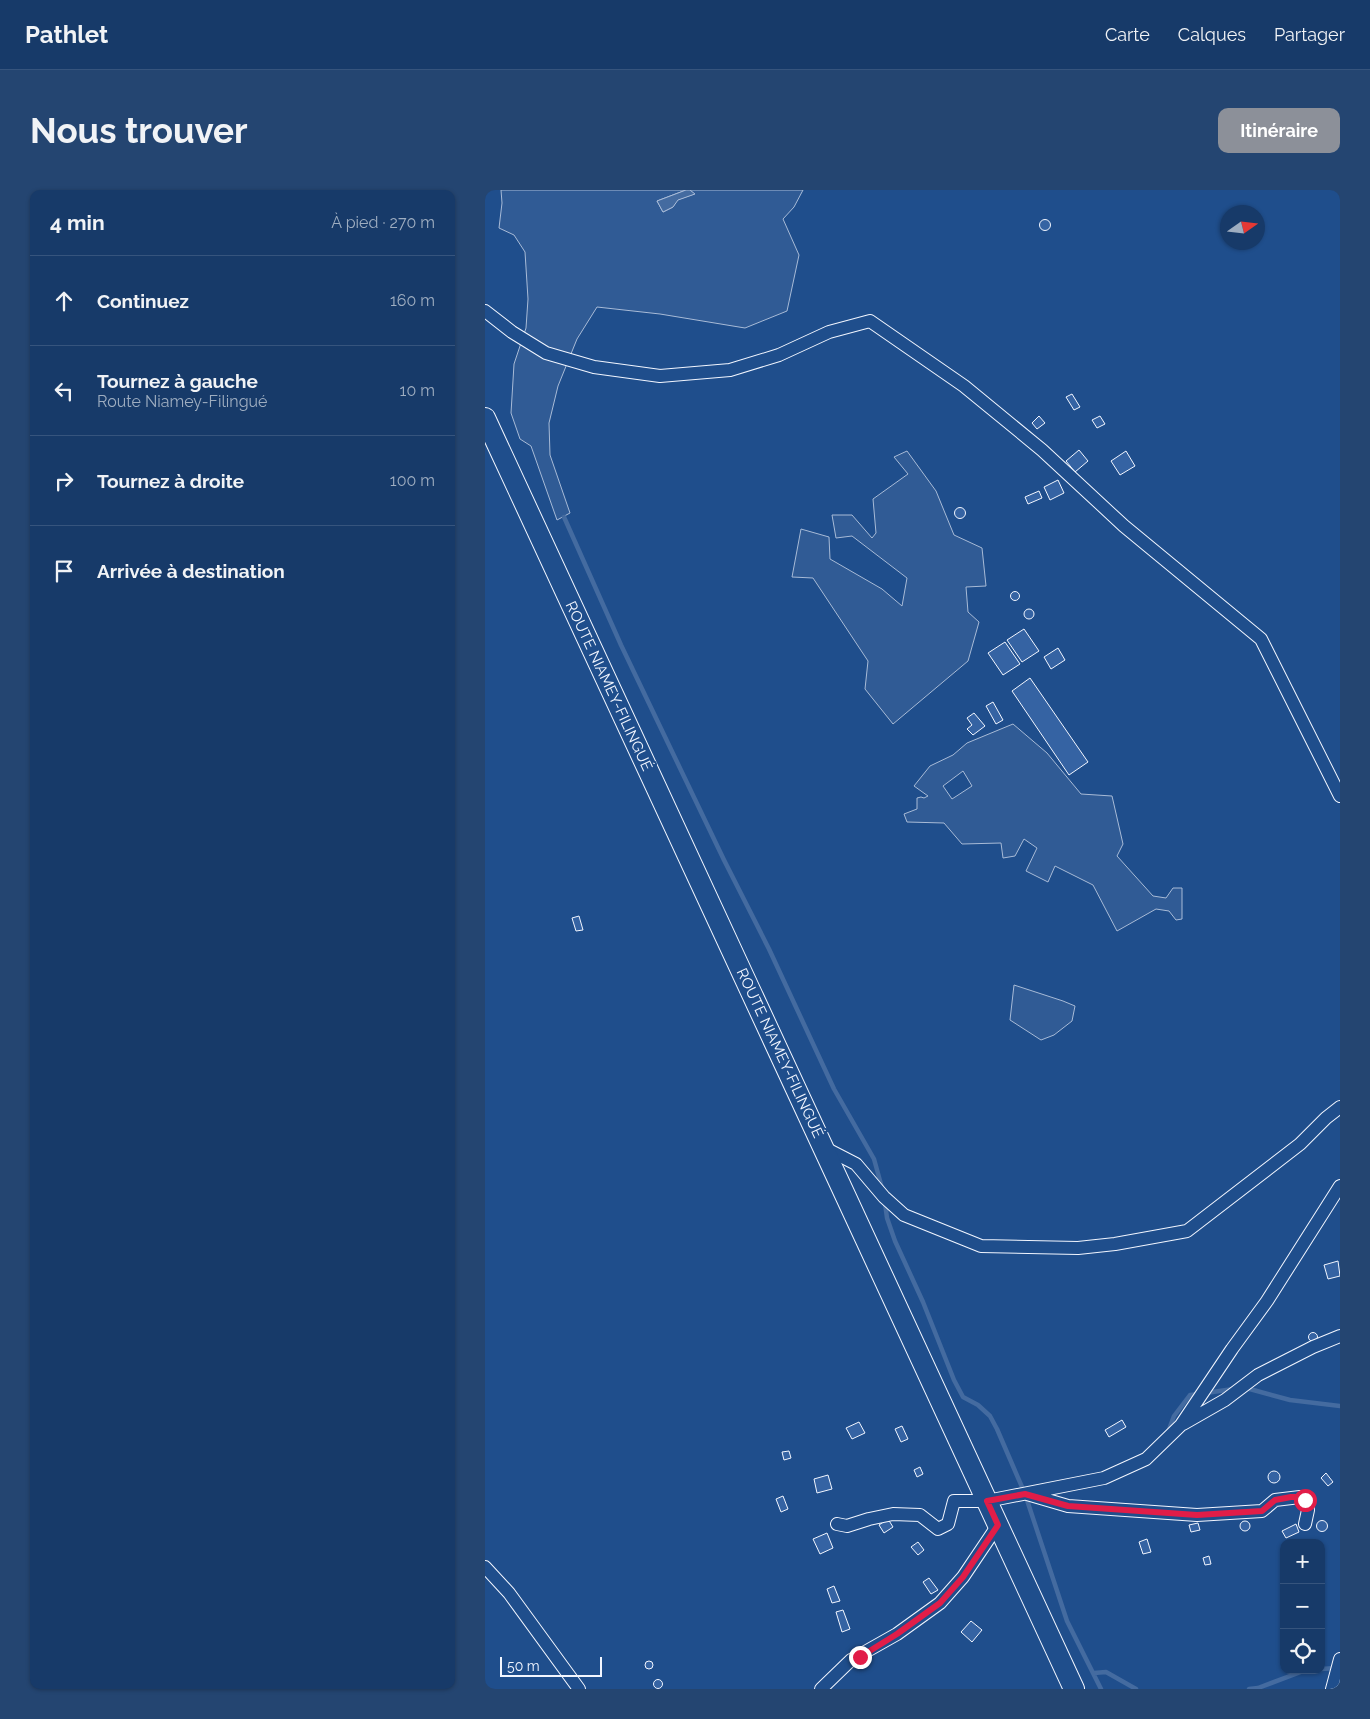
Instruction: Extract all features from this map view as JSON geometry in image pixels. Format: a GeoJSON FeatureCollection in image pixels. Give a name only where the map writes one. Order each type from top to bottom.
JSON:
{"type":"FeatureCollection","features":[{"type":"Feature","properties":{"kind":"main road","name":"ROUTE NIAMEY-FILINGUÉ"},"geometry":{"type":"LineString","coordinates":[[485,418],[1074,1689]]}},
{"type":"Feature","properties":{"kind":"street"},"geometry":{"type":"LineString","coordinates":[[485,311],[512,332],[546,353],[593,367],[660,376],[730,370],[779,355],[829,332],[870,321],[964,386],[1041,450],[1124,526],[1261,639],[1340,796]]}},
{"type":"Feature","properties":{"kind":"street"},"geometry":{"type":"LineString","coordinates":[[823,1147],[857,1164],[884,1197],[904,1214],[981,1246],[1078,1248],[1115,1244],[1187,1231],[1300,1144],[1340,1107]]}},
{"type":"Feature","properties":{"kind":"street"},"geometry":{"type":"LineString","coordinates":[[837,1524],[847,1526],[893,1514],[920,1515],[938,1529],[947,1524],[954,1501],[987,1501],[1104,1478],[1146,1459],[1181,1425],[1267,1301],[1340,1186]]}},
{"type":"Feature","properties":{"kind":"street"},"geometry":{"type":"LineString","coordinates":[[1181,1425],[1225,1400],[1258,1376],[1313,1347],[1340,1336]]}},
{"type":"Feature","properties":{"kind":"street"},"geometry":{"type":"LineString","coordinates":[[1025,1494],[1068,1506],[1197,1515],[1262,1511],[1275,1500],[1300,1497],[1305,1500],[1308,1510],[1305,1524]]}},
{"type":"Feature","properties":{"kind":"street"},"geometry":{"type":"LineString","coordinates":[[821,1689],[851,1660],[897,1634],[940,1603],[963,1577],[998,1525]]}},
{"type":"Feature","properties":{"kind":"street"},"geometry":{"type":"LineString","coordinates":[[485,1567],[509,1593],[579,1689]]}},
{"type":"Feature","properties":{"kind":"street"},"geometry":{"type":"LineString","coordinates":[[1332,1689],[1340,1659]]}},
{"type":"Feature","properties":{"kind":"shaded area"},"geometry":{"type":"Polygon","coordinates":[[[501,190],[686,190],[657,201],[663,212],[673,207],[677,200],[694,194],[690,190],[803,190],[794,207],[783,219],[799,255],[787,311],[745,328],[660,314],[597,307],[577,339],[558,386],[549,423],[550,455],[570,513],[557,520],[531,446],[520,439],[511,413],[514,364],[526,328],[528,299],[525,252],[514,235],[499,228],[502,203],[501,190]]]}},
{"type":"Feature","properties":{"kind":"shaded area"},"geometry":{"type":"Polygon","coordinates":[[[690,190],[695,194],[678,200],[673,207],[663,212],[657,201],[690,190]]]}},
{"type":"Feature","properties":{"kind":"shaded area"},"geometry":{"type":"Polygon","coordinates":[[[907,451],[936,491],[954,535],[982,548],[986,586],[966,587],[968,612],[979,622],[968,661],[893,724],[865,689],[868,661],[813,578],[792,577],[801,529],[829,537],[830,559],[882,589],[902,606],[907,578],[852,536],[836,538],[832,515],[852,515],[872,538],[876,533],[873,499],[908,474],[894,457],[907,451]]]}},
{"type":"Feature","properties":{"kind":"shaded area"},"geometry":{"type":"Polygon","coordinates":[[[1013,724],[1047,753],[1081,794],[1112,796],[1123,844],[1117,856],[1153,896],[1166,898],[1173,888],[1182,888],[1182,919],[1176,920],[1169,911],[1156,909],[1117,931],[1093,885],[1055,866],[1048,882],[1026,871],[1037,848],[1024,839],[1015,856],[1003,858],[1001,843],[962,844],[944,823],[907,822],[904,814],[917,809],[917,798],[928,796],[914,786],[930,766],[953,755],[967,743],[1013,724]],[[963,771],[943,786],[952,799],[972,786],[963,771]]]}},
{"type":"Feature","properties":{"kind":"shaded area"},"geometry":{"type":"Polygon","coordinates":[[[1014,985],[1075,1006],[1072,1021],[1054,1035],[1041,1040],[1010,1020],[1014,985]]]}},
{"type":"Feature","properties":{"kind":"building"},"geometry":{"type":"Polygon","coordinates":[[[1045,219],[1051,225],[1045,231],[1039,225],[1045,219]]]}},
{"type":"Feature","properties":{"kind":"building"},"geometry":{"type":"Polygon","coordinates":[[[1072,394],[1080,407],[1074,410],[1066,397],[1072,394]]]}},
{"type":"Feature","properties":{"kind":"building"},"geometry":{"type":"Polygon","coordinates":[[[1039,416],[1045,423],[1037,429],[1032,423],[1039,416]]]}},
{"type":"Feature","properties":{"kind":"building"},"geometry":{"type":"Polygon","coordinates":[[[1100,416],[1105,424],[1097,428],[1092,420],[1100,416]]]}},
{"type":"Feature","properties":{"kind":"building"},"geometry":{"type":"Polygon","coordinates":[[[1079,450],[1088,461],[1075,472],[1066,461],[1079,450]]]}},
{"type":"Feature","properties":{"kind":"building"},"geometry":{"type":"Polygon","coordinates":[[[1126,451],[1135,466],[1120,475],[1111,461],[1126,451]]]}},
{"type":"Feature","properties":{"kind":"building"},"geometry":{"type":"Polygon","coordinates":[[[1058,480],[1064,493],[1050,500],[1044,487],[1058,480]]]}},
{"type":"Feature","properties":{"kind":"building"},"geometry":{"type":"Polygon","coordinates":[[[1039,491],[1042,498],[1028,504],[1025,497],[1039,491]]]}},
{"type":"Feature","properties":{"kind":"building"},"geometry":{"type":"Polygon","coordinates":[[[958,508],[962,508],[965,513],[964,517],[958,518],[955,515],[955,511],[958,508]]]}},
{"type":"Feature","properties":{"kind":"building"},"geometry":{"type":"Polygon","coordinates":[[[1015,592],[1019,596],[1015,600],[1011,596],[1015,592]]]}},
{"type":"Feature","properties":{"kind":"building"},"geometry":{"type":"Polygon","coordinates":[[[1029,609],[1034,614],[1029,619],[1024,614],[1029,609]]]}},
{"type":"Feature","properties":{"kind":"building"},"geometry":{"type":"Polygon","coordinates":[[[1024,629],[1039,651],[1022,662],[1007,640],[1024,629]]]}},
{"type":"Feature","properties":{"kind":"building"},"geometry":{"type":"Polygon","coordinates":[[[1005,642],[1020,664],[1003,675],[988,653],[1005,642]]]}},
{"type":"Feature","properties":{"kind":"building"},"geometry":{"type":"Polygon","coordinates":[[[1058,648],[1065,660],[1051,669],[1044,657],[1058,648]]]}},
{"type":"Feature","properties":{"kind":"building"},"geometry":{"type":"Polygon","coordinates":[[[1030,678],[1088,762],[1069,775],[1012,691],[1030,678]]]}},
{"type":"Feature","properties":{"kind":"building"},"geometry":{"type":"Polygon","coordinates":[[[993,702],[1003,720],[996,724],[986,706],[993,702]]]}},
{"type":"Feature","properties":{"kind":"building"},"geometry":{"type":"Polygon","coordinates":[[[974,713],[985,726],[973,735],[967,729],[972,725],[967,718],[974,713]]]}},
{"type":"Feature","properties":{"kind":"building"},"geometry":{"type":"Polygon","coordinates":[[[579,916],[583,930],[576,931],[572,918],[579,916]]]}},
{"type":"Feature","properties":{"kind":"building"},"geometry":{"type":"Polygon","coordinates":[[[1338,1261],[1340,1276],[1328,1279],[1324,1265],[1338,1261]]]}},
{"type":"Feature","properties":{"kind":"building"},"geometry":{"type":"Polygon","coordinates":[[[1313,1333],[1317,1337],[1313,1341],[1309,1337],[1313,1333]]]}},
{"type":"Feature","properties":{"kind":"building"},"geometry":{"type":"Polygon","coordinates":[[[1122,1420],[1126,1427],[1109,1437],[1105,1430],[1122,1420]]]}},
{"type":"Feature","properties":{"kind":"building"},"geometry":{"type":"Polygon","coordinates":[[[859,1422],[865,1433],[852,1439],[846,1428],[859,1422]]]}},
{"type":"Feature","properties":{"kind":"building"},"geometry":{"type":"Polygon","coordinates":[[[902,1426],[908,1439],[901,1442],[895,1429],[902,1426]]]}},
{"type":"Feature","properties":{"kind":"building"},"geometry":{"type":"Polygon","coordinates":[[[789,1451],[791,1458],[784,1460],[782,1452],[789,1451]]]}},
{"type":"Feature","properties":{"kind":"building"},"geometry":{"type":"Polygon","coordinates":[[[920,1467],[923,1474],[917,1477],[914,1470],[920,1467]]]}},
{"type":"Feature","properties":{"kind":"building"},"geometry":{"type":"Polygon","coordinates":[[[1274,1471],[1280,1477],[1274,1483],[1268,1477],[1274,1471]]]}},
{"type":"Feature","properties":{"kind":"building"},"geometry":{"type":"Polygon","coordinates":[[[1326,1473],[1333,1482],[1328,1486],[1321,1478],[1326,1473]]]}},
{"type":"Feature","properties":{"kind":"building"},"geometry":{"type":"Polygon","coordinates":[[[828,1475],[832,1489],[817,1493],[814,1479],[828,1475]]]}},
{"type":"Feature","properties":{"kind":"building"},"geometry":{"type":"Polygon","coordinates":[[[783,1496],[788,1509],[781,1512],[776,1499],[783,1496]]]}},
{"type":"Feature","properties":{"kind":"building"},"geometry":{"type":"Polygon","coordinates":[[[888,1519],[893,1527],[884,1533],[879,1525],[888,1519]]]}},
{"type":"Feature","properties":{"kind":"building"},"geometry":{"type":"Polygon","coordinates":[[[1322,1520],[1328,1526],[1322,1532],[1316,1526],[1322,1520]]]}},
{"type":"Feature","properties":{"kind":"building"},"geometry":{"type":"Polygon","coordinates":[[[1243,1521],[1247,1521],[1250,1526],[1249,1530],[1243,1531],[1240,1528],[1240,1524],[1243,1521]]]}},
{"type":"Feature","properties":{"kind":"building"},"geometry":{"type":"Polygon","coordinates":[[[1198,1523],[1200,1530],[1191,1532],[1189,1525],[1198,1523]]]}},
{"type":"Feature","properties":{"kind":"building"},"geometry":{"type":"Polygon","coordinates":[[[1296,1524],[1299,1532],[1286,1538],[1282,1531],[1296,1524]]]}},
{"type":"Feature","properties":{"kind":"building"},"geometry":{"type":"Polygon","coordinates":[[[827,1533],[833,1548],[820,1554],[813,1539],[827,1533]]]}},
{"type":"Feature","properties":{"kind":"building"},"geometry":{"type":"Polygon","coordinates":[[[1147,1539],[1151,1552],[1143,1554],[1139,1542],[1147,1539]]]}},
{"type":"Feature","properties":{"kind":"building"},"geometry":{"type":"Polygon","coordinates":[[[918,1542],[924,1550],[918,1555],[911,1547],[918,1542]]]}},
{"type":"Feature","properties":{"kind":"building"},"geometry":{"type":"Polygon","coordinates":[[[1209,1556],[1211,1564],[1205,1565],[1203,1558],[1209,1556]]]}},
{"type":"Feature","properties":{"kind":"building"},"geometry":{"type":"Polygon","coordinates":[[[929,1578],[938,1590],[931,1594],[923,1582],[929,1578]]]}},
{"type":"Feature","properties":{"kind":"building"},"geometry":{"type":"Polygon","coordinates":[[[834,1586],[840,1601],[832,1603],[827,1589],[834,1586]]]}},
{"type":"Feature","properties":{"kind":"building"},"geometry":{"type":"Polygon","coordinates":[[[843,1610],[850,1629],[842,1632],[836,1612],[843,1610]]]}},
{"type":"Feature","properties":{"kind":"building"},"geometry":{"type":"Polygon","coordinates":[[[971,1621],[982,1630],[972,1642],[961,1632],[971,1621]]]}},
{"type":"Feature","properties":{"kind":"building"},"geometry":{"type":"Polygon","coordinates":[[[649,1661],[653,1665],[649,1669],[645,1665],[649,1661]]]}},
{"type":"Feature","properties":{"kind":"building"},"geometry":{"type":"Polygon","coordinates":[[[658,1679],[663,1684],[658,1689],[653,1684],[658,1679]]]}},
{"type":"Feature","properties":{"kind":"waterway"},"geometry":{"type":"LineString","coordinates":[[564,517],[621,645],[724,860],[769,949],[834,1089],[874,1159],[882,1188]]}},
{"type":"Feature","properties":{"kind":"waterway"},"geometry":{"type":"LineString","coordinates":[[885,1203],[887,1218],[895,1241],[923,1302],[954,1380],[963,1397],[978,1405],[990,1416],[997,1429],[1025,1494],[1067,1621],[1101,1689]]}},
{"type":"Feature","properties":{"kind":"waterway"},"geometry":{"type":"LineString","coordinates":[[1246,1388],[1290,1400],[1340,1406]]}},
{"type":"Feature","properties":{"kind":"waterway"},"geometry":{"type":"LineString","coordinates":[[1206,1393],[1233,1389]]}},
{"type":"Feature","properties":{"kind":"waterway"},"geometry":{"type":"LineString","coordinates":[[1168,1432],[1174,1416],[1190,1395],[1199,1394]]}},
{"type":"Feature","properties":{"kind":"waterway"},"geometry":{"type":"LineString","coordinates":[[1325,1669],[1336,1668]]}},
{"type":"Feature","properties":{"kind":"waterway"},"geometry":{"type":"LineString","coordinates":[[1094,1673],[1106,1672],[1136,1689]]}},
{"type":"Feature","properties":{"kind":"waterway"},"geometry":{"type":"LineString","coordinates":[[1249,1689],[1258,1688],[1295,1674]]}},
{"type":"Feature","properties":{"kind":"route"},"geometry":{"type":"LineString","coordinates":[[860,1657],[897,1634],[940,1603],[963,1577],[998,1525],[987,1501],[1025,1494],[1068,1506],[1197,1515],[1262,1511],[1275,1500],[1300,1497],[1305,1500]]}}]}
